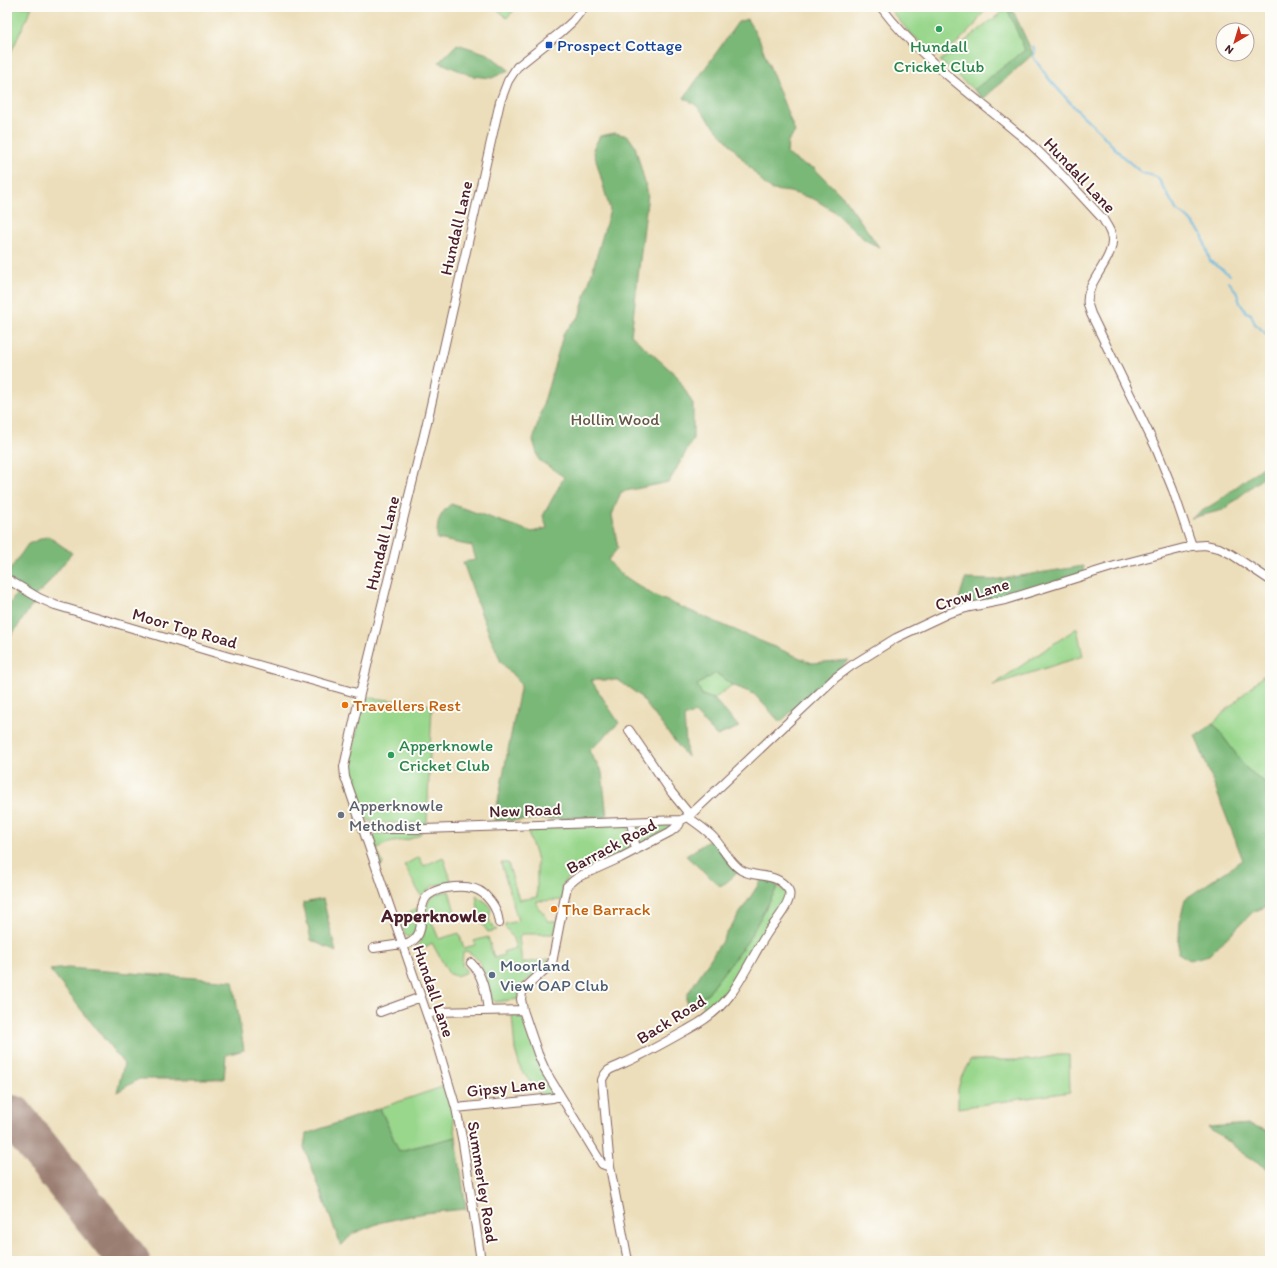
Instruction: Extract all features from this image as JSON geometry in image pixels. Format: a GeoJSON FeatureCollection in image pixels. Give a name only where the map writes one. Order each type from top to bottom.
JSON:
{"type":"FeatureCollection","features":[{"type":"Feature","properties":{"kind":"street","name":"Hundall Lane"},"geometry":{"type":"LineString","coordinates":[[456,1108],[427,1014],[345,777],[344,767],[360,694],[427,423],[500,102],[508,81],[517,67],[561,32],[573,21],[584,7]]}},
{"type":"Feature","properties":{"kind":"street","name":"Hundall Lane"},"geometry":{"type":"LineString","coordinates":[[882,7],[911,41],[946,74],[1040,152],[1103,219],[1110,231],[1112,241],[1109,254],[1093,282],[1089,294],[1088,304],[1091,314],[1156,448],[1173,490],[1192,546]]}},
{"type":"Feature","properties":{"kind":"street","name":"Crow Lane"},"geometry":{"type":"LineString","coordinates":[[687,817],[835,678],[851,666],[896,638],[949,613],[1005,600],[1118,565],[1192,546],[1205,545],[1219,548],[1231,554],[1270,580]]}},
{"type":"Feature","properties":{"kind":"street","name":"Moor Top Road"},"geometry":{"type":"LineString","coordinates":[[7,579],[39,598],[55,605],[360,694]]}},
{"type":"Feature","properties":{"kind":"street"},"geometry":{"type":"LineString","coordinates":[[628,730],[687,817]]}},
{"type":"Feature","properties":{"kind":"street","name":"New Road"},"geometry":{"type":"LineString","coordinates":[[363,829],[424,829],[631,822],[687,817]]}},
{"type":"Feature","properties":{"kind":"street","name":"Barrack Road"},"geometry":{"type":"LineString","coordinates":[[523,1010],[521,999],[525,988],[552,963],[568,886],[578,876],[636,850],[670,832],[679,826],[687,817]]}},
{"type":"Feature","properties":{"kind":"street","name":"Back Road"},"geometry":{"type":"LineString","coordinates":[[610,1167],[602,1080],[604,1074],[608,1070],[638,1057],[689,1029],[707,1018],[721,1005],[731,994],[766,934],[783,911],[790,894],[788,889],[779,881],[768,876],[750,874],[742,871],[735,865],[713,837],[687,817]]}},
{"type":"Feature","properties":{"kind":"street"},"geometry":{"type":"LineString","coordinates":[[631,822],[636,850]]}},
{"type":"Feature","properties":{"kind":"street"},"geometry":{"type":"LineString","coordinates":[[374,948],[412,943],[418,936],[421,929],[424,901],[431,893],[438,889],[461,886],[474,888],[489,899],[497,910],[496,920]]}},
{"type":"Feature","properties":{"kind":"street"},"geometry":{"type":"LineString","coordinates":[[471,963],[476,968],[479,975],[488,1011]]}},
{"type":"Feature","properties":{"kind":"street"},"geometry":{"type":"LineString","coordinates":[[380,1012],[421,997]]}},
{"type":"Feature","properties":{"kind":"street"},"geometry":{"type":"LineString","coordinates":[[427,1014],[435,1012],[523,1010],[538,1054],[546,1072],[602,1164],[610,1167],[628,1261]]}},
{"type":"Feature","properties":{"kind":"street","name":"Gipsy Lane"},"geometry":{"type":"LineString","coordinates":[[456,1108],[560,1096]]}},
{"type":"Feature","properties":{"kind":"street","name":"Summerley Road"},"geometry":{"type":"LineString","coordinates":[[456,1108],[463,1143],[481,1261]]}},
{"type":"Feature","properties":{"kind":"green space"},"geometry":{"type":"Polygon","coordinates":[[[7,7],[32,7],[7,61],[7,7]]]}},
{"type":"Feature","properties":{"kind":"green space"},"geometry":{"type":"Polygon","coordinates":[[[495,7],[517,7],[507,18],[495,7]]]}},
{"type":"Feature","properties":{"kind":"green space","name":"Hundall Cricket Club"},"geometry":{"type":"Polygon","coordinates":[[[888,7],[987,7],[974,26],[957,43],[937,56],[909,32],[888,7]]]}},
{"type":"Feature","properties":{"kind":"green space"},"geometry":{"type":"Polygon","coordinates":[[[1007,8],[1025,50],[974,90],[940,61],[1007,8]]]}},
{"type":"Feature","properties":{"kind":"green space"},"geometry":{"type":"Polygon","coordinates":[[[1007,8],[1013,11],[1033,54],[983,99],[974,90],[1025,50],[1007,8]]]}},
{"type":"Feature","properties":{"kind":"green space"},"geometry":{"type":"Polygon","coordinates":[[[747,19],[759,39],[795,132],[788,141],[787,154],[802,164],[814,168],[844,198],[879,247],[865,240],[835,212],[814,199],[790,192],[773,190],[766,186],[696,105],[684,98],[738,22],[747,19]]]}},
{"type":"Feature","properties":{"kind":"green space"},"geometry":{"type":"Polygon","coordinates":[[[457,44],[488,54],[509,70],[492,78],[472,76],[439,62],[457,44]]]}},
{"type":"Feature","properties":{"kind":"green space","name":"Hollin Wood"},"geometry":{"type":"Polygon","coordinates":[[[615,133],[628,136],[635,146],[648,194],[631,335],[677,376],[693,404],[693,439],[669,482],[621,492],[612,515],[618,548],[608,560],[618,572],[653,595],[812,663],[849,660],[780,722],[754,694],[732,685],[716,673],[697,685],[702,695],[714,699],[739,727],[717,736],[695,713],[684,717],[687,757],[639,695],[618,680],[591,680],[619,723],[589,751],[602,772],[607,817],[494,821],[521,684],[501,662],[482,616],[463,562],[476,560],[472,546],[437,539],[437,528],[443,512],[451,504],[532,532],[547,528],[543,516],[564,477],[539,460],[533,440],[564,332],[579,317],[610,210],[593,149],[600,136],[615,133]]]}},
{"type":"Feature","properties":{"kind":"green space"},"geometry":{"type":"Polygon","coordinates":[[[1270,461],[1270,475],[1265,476],[1223,510],[1191,518],[1218,501],[1270,461]]]}},
{"type":"Feature","properties":{"kind":"green space"},"geometry":{"type":"Polygon","coordinates":[[[48,536],[72,553],[45,587],[30,600],[35,601],[7,642],[7,608],[17,593],[7,588],[7,574],[28,544],[48,536]]]}},
{"type":"Feature","properties":{"kind":"green space"},"geometry":{"type":"Polygon","coordinates":[[[1084,566],[1083,572],[1036,589],[962,607],[959,599],[965,579],[993,580],[1084,566]]]}},
{"type":"Feature","properties":{"kind":"green space"},"geometry":{"type":"Polygon","coordinates":[[[1077,628],[1083,656],[993,685],[1077,628]]]}},
{"type":"Feature","properties":{"kind":"green space"},"geometry":{"type":"Polygon","coordinates":[[[1270,669],[1270,786],[1247,769],[1213,723],[1270,669]]]}},
{"type":"Feature","properties":{"kind":"green space"},"geometry":{"type":"Polygon","coordinates":[[[716,673],[732,685],[714,699],[702,695],[697,685],[716,673]]]}},
{"type":"Feature","properties":{"kind":"green space","name":"Apperknowle Cricket Club"},"geometry":{"type":"Polygon","coordinates":[[[364,697],[432,705],[427,823],[376,823],[368,820],[362,811],[349,768],[364,697]]]}},
{"type":"Feature","properties":{"kind":"green space"},"geometry":{"type":"Polygon","coordinates":[[[1213,723],[1247,769],[1270,786],[1270,905],[1253,912],[1209,955],[1190,960],[1178,953],[1180,921],[1185,899],[1243,860],[1195,735],[1202,733],[1213,723]]]}},
{"type":"Feature","properties":{"kind":"green space"},"geometry":{"type":"Polygon","coordinates":[[[622,824],[627,826],[629,829],[630,848],[604,862],[569,876],[561,887],[563,890],[562,900],[537,901],[537,906],[547,917],[547,921],[558,921],[554,934],[522,934],[519,937],[522,963],[549,959],[548,963],[541,970],[525,982],[521,988],[518,999],[495,1002],[491,998],[486,977],[480,964],[476,958],[465,951],[463,953],[462,965],[467,972],[456,976],[449,974],[432,943],[418,951],[416,947],[424,933],[427,908],[430,899],[440,893],[449,891],[455,912],[431,920],[439,939],[459,933],[464,948],[475,945],[474,941],[488,937],[494,958],[504,955],[503,952],[516,948],[512,936],[505,927],[505,924],[518,921],[501,863],[508,863],[519,900],[537,897],[537,860],[527,829],[622,824]]]}},
{"type":"Feature","properties":{"kind":"green space"},"geometry":{"type":"Polygon","coordinates":[[[673,824],[671,827],[640,844],[635,828],[640,825],[673,824]]]}},
{"type":"Feature","properties":{"kind":"green space"},"geometry":{"type":"Polygon","coordinates":[[[422,832],[412,838],[382,846],[377,850],[383,864],[380,867],[372,841],[376,834],[422,832]]]}},
{"type":"Feature","properties":{"kind":"green space"},"geometry":{"type":"Polygon","coordinates":[[[711,839],[738,872],[720,886],[686,856],[711,839]]]}},
{"type":"Feature","properties":{"kind":"green space"},"geometry":{"type":"Polygon","coordinates":[[[419,857],[424,866],[443,857],[452,883],[434,885],[421,896],[404,865],[419,857]]]}},
{"type":"Feature","properties":{"kind":"green space"},"geometry":{"type":"Polygon","coordinates":[[[762,879],[771,881],[778,886],[747,942],[707,994],[687,1008],[687,995],[762,879]]]}},
{"type":"Feature","properties":{"kind":"green space"},"geometry":{"type":"Polygon","coordinates":[[[778,886],[786,893],[783,905],[759,941],[725,998],[705,1015],[701,998],[707,994],[747,942],[778,886]]]}},
{"type":"Feature","properties":{"kind":"green space"},"geometry":{"type":"Polygon","coordinates":[[[476,895],[491,908],[489,919],[491,924],[497,930],[488,932],[480,921],[476,895]]]}},
{"type":"Feature","properties":{"kind":"green space"},"geometry":{"type":"Polygon","coordinates":[[[323,899],[336,952],[311,940],[303,903],[323,899]]]}},
{"type":"Feature","properties":{"kind":"green space"},"geometry":{"type":"Polygon","coordinates":[[[418,908],[417,931],[412,937],[406,936],[400,922],[403,920],[401,916],[418,908]]]}},
{"type":"Feature","properties":{"kind":"green space"},"geometry":{"type":"Polygon","coordinates":[[[68,968],[233,981],[244,1050],[226,1055],[224,1079],[139,1079],[117,1092],[124,1064],[50,970],[68,968]]]}},
{"type":"Feature","properties":{"kind":"green space"},"geometry":{"type":"Polygon","coordinates":[[[520,1012],[554,1093],[553,1095],[543,1098],[521,1070],[515,1050],[512,1015],[520,1012]]]}},
{"type":"Feature","properties":{"kind":"green space"},"geometry":{"type":"Polygon","coordinates":[[[1058,1055],[1069,1055],[1070,1092],[958,1108],[958,1089],[961,1078],[970,1060],[1032,1060],[1058,1055]]]}},
{"type":"Feature","properties":{"kind":"green space"},"geometry":{"type":"Polygon","coordinates":[[[445,1086],[453,1116],[456,1137],[399,1151],[380,1108],[445,1086]]]}},
{"type":"Feature","properties":{"kind":"green space"},"geometry":{"type":"Polygon","coordinates":[[[380,1108],[399,1151],[456,1137],[466,1209],[424,1213],[382,1222],[352,1234],[341,1246],[304,1147],[306,1134],[380,1108]]]}},
{"type":"Feature","properties":{"kind":"green space"},"geometry":{"type":"Polygon","coordinates":[[[1250,1124],[1270,1132],[1270,1170],[1243,1153],[1208,1127],[1250,1124]]]}},
{"type":"Feature","properties":{"kind":"waterway"},"geometry":{"type":"LineString","coordinates":[[1033,46],[1035,52],[1033,57],[1049,79],[1122,156],[1142,173],[1158,178],[1177,211],[1188,218],[1202,234],[1210,261],[1230,275]]}},
{"type":"Feature","properties":{"kind":"waterway"},"geometry":{"type":"LineString","coordinates":[[1229,282],[1236,291],[1240,303],[1246,312],[1251,314],[1255,324],[1270,337]]}},
{"type":"Feature","properties":{"kind":"runway"},"geometry":{"type":"LineString","coordinates":[[13,1116],[129,1261]]}},
{"type":"Feature","properties":{"kind":"place","name":"Hundall Cricket Club"},"geometry":{"type":"Point","coordinates":[939,29]}},
{"type":"Feature","properties":{"kind":"place","name":"Prospect Cottage"},"geometry":{"type":"Point","coordinates":[549,45]}},
{"type":"Feature","properties":{"kind":"place","name":"Travellers Rest"},"geometry":{"type":"Point","coordinates":[345,705]}},
{"type":"Feature","properties":{"kind":"place","name":"Apperknowle Cricket Club"},"geometry":{"type":"Point","coordinates":[391,755]}},
{"type":"Feature","properties":{"kind":"place","name":"Apperknowle Methodist"},"geometry":{"type":"Point","coordinates":[341,815]}},
{"type":"Feature","properties":{"kind":"place","name":"The Barrack"},"geometry":{"type":"Point","coordinates":[554,909]}},
{"type":"Feature","properties":{"kind":"place","name":"Moorland View OAP Club"},"geometry":{"type":"Point","coordinates":[492,975]}},
{"type":"Feature","properties":{"kind":"district","name":"Apperknowle"},"geometry":{"type":"Point","coordinates":[434,915]}}]}
